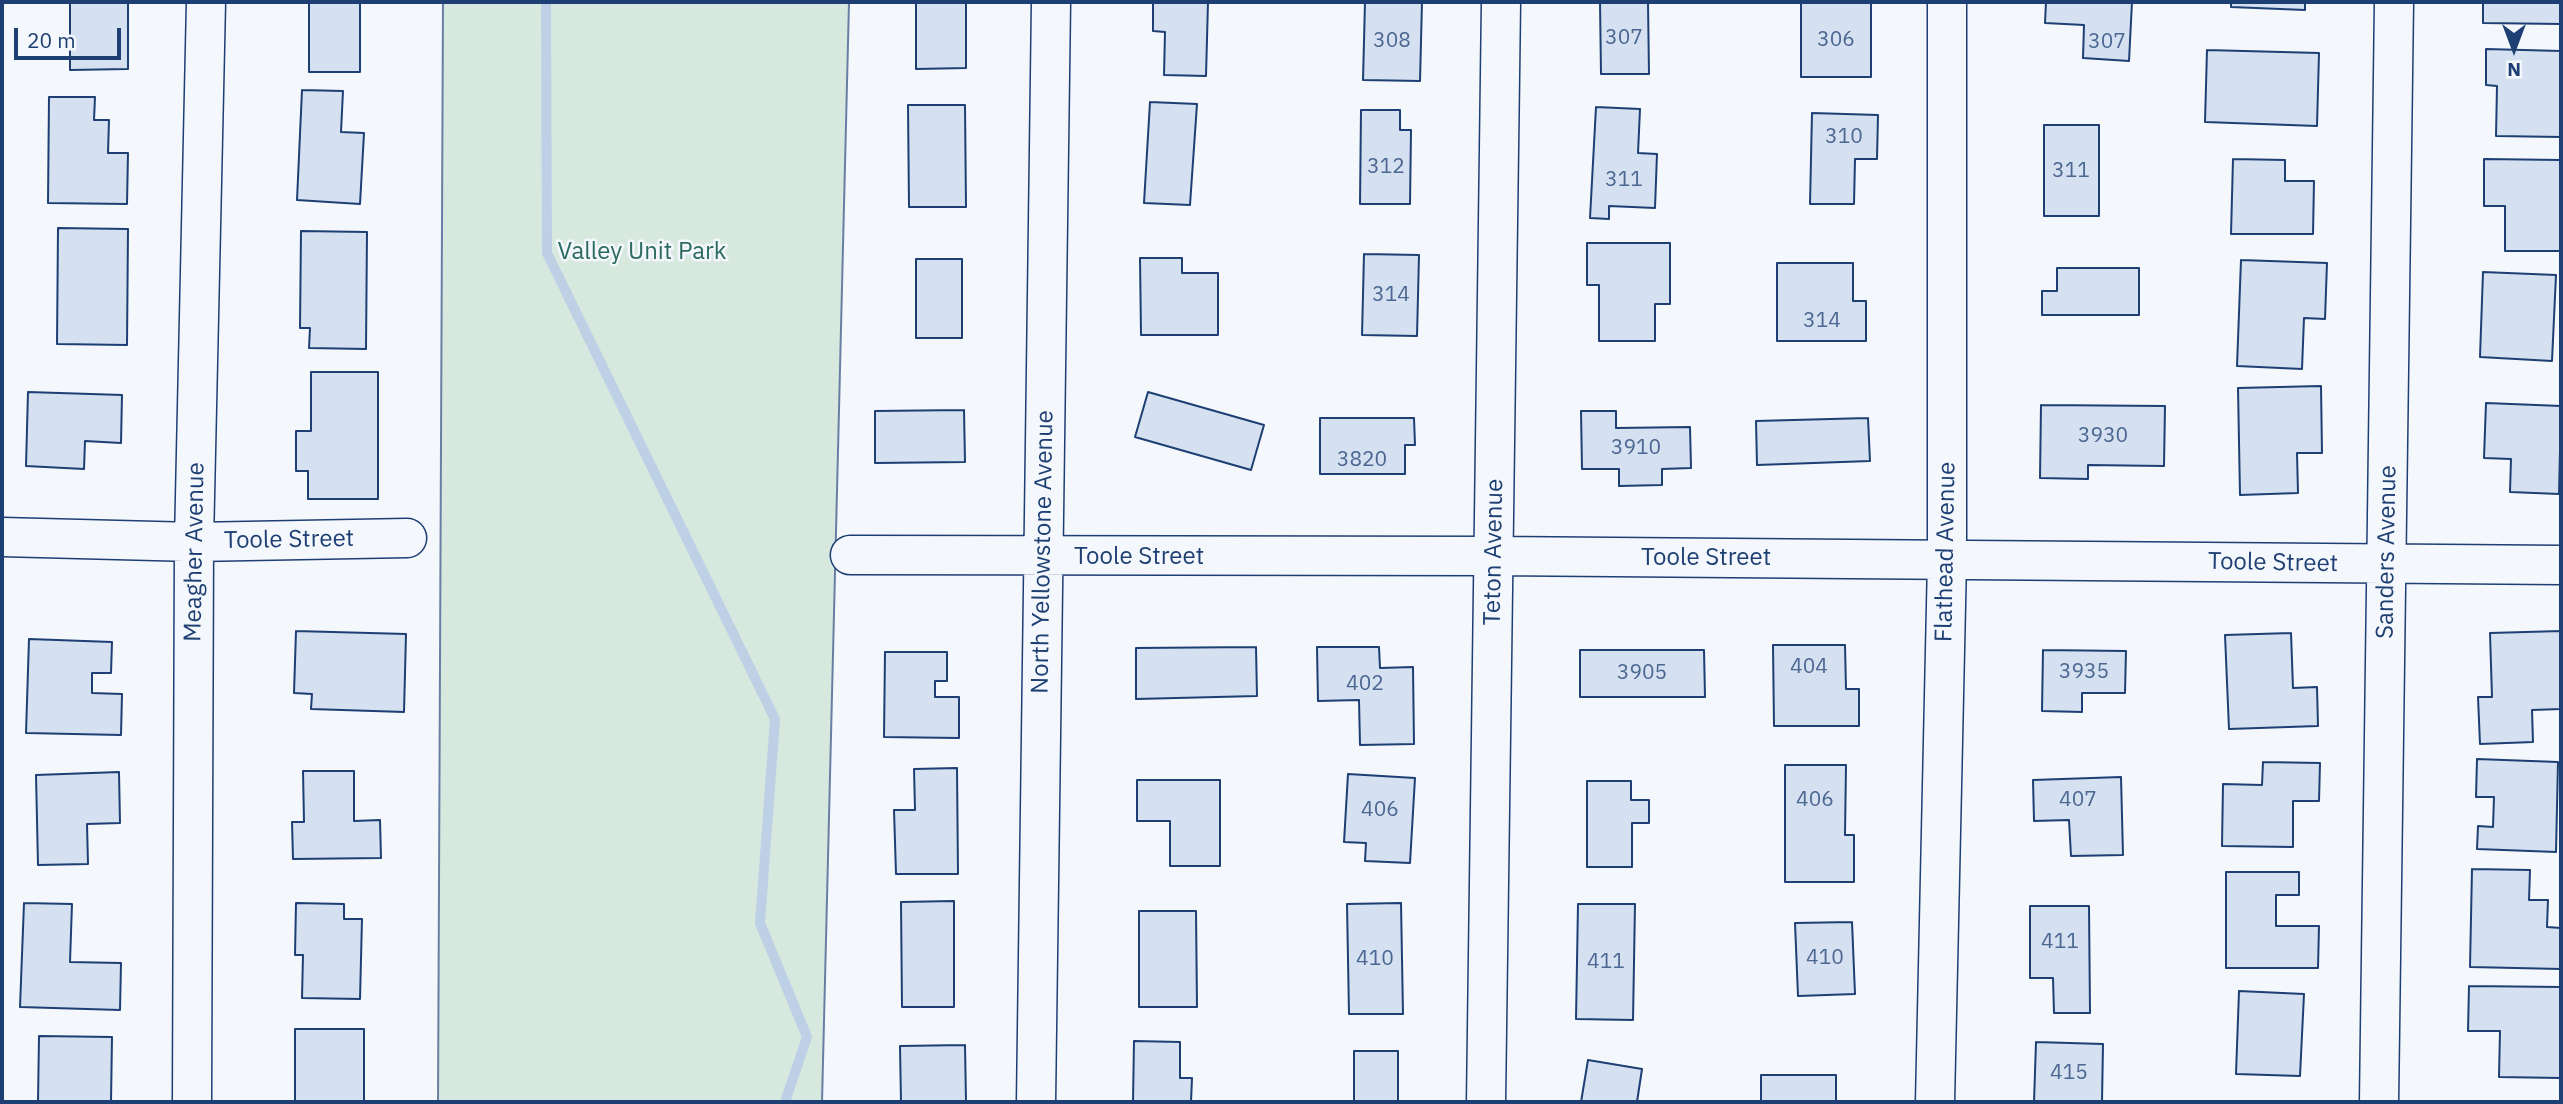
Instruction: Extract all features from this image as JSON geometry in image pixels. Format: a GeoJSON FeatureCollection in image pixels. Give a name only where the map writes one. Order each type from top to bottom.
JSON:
{"type":"FeatureCollection","features":[{"type":"Feature","properties":{"kind":"street","name":"Meagher Avenue"},"geometry":{"type":"LineString","coordinates":[[192,1102],[194,542],[206,2]]}},
{"type":"Feature","properties":{"kind":"street","name":"North Yellowstone Avenue"},"geometry":{"type":"LineString","coordinates":[[1036,1102],[1051,2]]}},
{"type":"Feature","properties":{"kind":"street","name":"Teton Avenue"},"geometry":{"type":"LineString","coordinates":[[1486,1102],[1501,2]]}},
{"type":"Feature","properties":{"kind":"street","name":"Flathead Avenue"},"geometry":{"type":"LineString","coordinates":[[1935,1102],[1947,560],[1947,2]]}},
{"type":"Feature","properties":{"kind":"street","name":"Sanders Avenue"},"geometry":{"type":"LineString","coordinates":[[2379,1102],[2394,2]]}},
{"type":"Feature","properties":{"kind":"street","name":"Toole Street"},"geometry":{"type":"LineString","coordinates":[[2,537],[194,542],[407,538]]}},
{"type":"Feature","properties":{"kind":"street","name":"Toole Street"},"geometry":{"type":"LineString","coordinates":[[850,555],[1494,556],[2561,565]]}},
{"type":"Feature","properties":{"kind":"green space","name":"Valley Unit Park"},"geometry":{"type":"Polygon","coordinates":[[[443,2],[849,2],[822,1102],[438,1102],[443,2]]]}},
{"type":"Feature","properties":{"kind":"building"},"geometry":{"type":"Polygon","coordinates":[[[70,2],[128,2],[128,69],[70,70],[70,2]]]}},
{"type":"Feature","properties":{"kind":"building"},"geometry":{"type":"Polygon","coordinates":[[[309,2],[360,2],[360,72],[309,72],[309,2]]]}},
{"type":"Feature","properties":{"kind":"building"},"geometry":{"type":"Polygon","coordinates":[[[916,2],[966,2],[966,68],[916,69],[916,2]]]}},
{"type":"Feature","properties":{"kind":"building"},"geometry":{"type":"Polygon","coordinates":[[[1153,2],[1208,2],[1206,76],[1164,75],[1165,32],[1153,31],[1153,2]]]}},
{"type":"Feature","properties":{"kind":"building"},"geometry":{"type":"Polygon","coordinates":[[[1365,2],[1422,2],[1420,81],[1363,80],[1365,2]]]}},
{"type":"Feature","properties":{"kind":"building"},"geometry":{"type":"Polygon","coordinates":[[[1600,2],[1648,2],[1649,74],[1601,74],[1600,2]]]}},
{"type":"Feature","properties":{"kind":"building"},"geometry":{"type":"Polygon","coordinates":[[[1801,2],[1871,3],[1871,77],[1801,77],[1801,2]]]}},
{"type":"Feature","properties":{"kind":"building"},"geometry":{"type":"Polygon","coordinates":[[[2046,2],[2132,2],[2129,61],[2083,58],[2084,25],[2045,23],[2046,2]]]}},
{"type":"Feature","properties":{"kind":"building"},"geometry":{"type":"Polygon","coordinates":[[[2231,2],[2305,2],[2305,10],[2231,7],[2231,2]]]}},
{"type":"Feature","properties":{"kind":"building"},"geometry":{"type":"Polygon","coordinates":[[[2483,2],[2561,2],[2561,24],[2483,23],[2483,2]]]}},
{"type":"Feature","properties":{"kind":"building"},"geometry":{"type":"Polygon","coordinates":[[[2486,49],[2561,51],[2561,137],[2496,136],[2497,86],[2486,85],[2486,49]]]}},
{"type":"Feature","properties":{"kind":"building"},"geometry":{"type":"Polygon","coordinates":[[[2207,50],[2319,53],[2317,126],[2205,122],[2207,50]]]}},
{"type":"Feature","properties":{"kind":"building"},"geometry":{"type":"Polygon","coordinates":[[[302,90],[343,91],[341,132],[364,133],[360,204],[297,200],[302,90]]]}},
{"type":"Feature","properties":{"kind":"building"},"geometry":{"type":"Polygon","coordinates":[[[49,97],[95,97],[94,120],[109,120],[108,153],[128,153],[127,204],[48,203],[49,97]]]}},
{"type":"Feature","properties":{"kind":"building"},"geometry":{"type":"Polygon","coordinates":[[[1150,102],[1197,104],[1190,205],[1144,203],[1150,102]]]}},
{"type":"Feature","properties":{"kind":"building"},"geometry":{"type":"Polygon","coordinates":[[[908,105],[965,105],[966,207],[909,207],[908,105]]]}},
{"type":"Feature","properties":{"kind":"building"},"geometry":{"type":"Polygon","coordinates":[[[1596,107],[1640,109],[1638,153],[1657,154],[1655,208],[1609,206],[1609,219],[1590,218],[1596,107]]]}},
{"type":"Feature","properties":{"kind":"building"},"geometry":{"type":"Polygon","coordinates":[[[1361,110],[1400,110],[1400,130],[1411,130],[1410,204],[1360,204],[1361,110]]]}},
{"type":"Feature","properties":{"kind":"building"},"geometry":{"type":"Polygon","coordinates":[[[1812,113],[1878,115],[1877,159],[1855,159],[1854,204],[1810,204],[1812,113]]]}},
{"type":"Feature","properties":{"kind":"building"},"geometry":{"type":"Polygon","coordinates":[[[2044,125],[2099,125],[2099,216],[2044,216],[2044,125]]]}},
{"type":"Feature","properties":{"kind":"building"},"geometry":{"type":"Polygon","coordinates":[[[2233,159],[2285,160],[2285,181],[2314,181],[2313,234],[2231,234],[2233,159]]]}},
{"type":"Feature","properties":{"kind":"building"},"geometry":{"type":"Polygon","coordinates":[[[2484,159],[2561,160],[2561,251],[2505,251],[2505,206],[2484,206],[2484,159]]]}},
{"type":"Feature","properties":{"kind":"building"},"geometry":{"type":"Polygon","coordinates":[[[58,228],[128,229],[127,345],[57,344],[58,228]]]}},
{"type":"Feature","properties":{"kind":"building"},"geometry":{"type":"Polygon","coordinates":[[[301,231],[367,232],[366,349],[309,348],[310,328],[300,328],[301,231]]]}},
{"type":"Feature","properties":{"kind":"building"},"geometry":{"type":"Polygon","coordinates":[[[1587,243],[1670,243],[1670,304],[1655,304],[1655,341],[1599,341],[1599,285],[1587,285],[1587,243]]]}},
{"type":"Feature","properties":{"kind":"building"},"geometry":{"type":"Polygon","coordinates":[[[1364,254],[1419,255],[1417,336],[1362,335],[1364,254]]]}},
{"type":"Feature","properties":{"kind":"building"},"geometry":{"type":"Polygon","coordinates":[[[1140,258],[1182,258],[1182,273],[1218,273],[1218,335],[1141,335],[1140,258]]]}},
{"type":"Feature","properties":{"kind":"building"},"geometry":{"type":"Polygon","coordinates":[[[916,259],[962,259],[962,338],[916,338],[916,259]]]}},
{"type":"Feature","properties":{"kind":"building"},"geometry":{"type":"Polygon","coordinates":[[[2241,260],[2327,263],[2325,319],[2304,318],[2302,369],[2237,366],[2241,260]]]}},
{"type":"Feature","properties":{"kind":"building"},"geometry":{"type":"Polygon","coordinates":[[[1777,263],[1853,263],[1853,301],[1866,301],[1866,341],[1777,341],[1777,263]]]}},
{"type":"Feature","properties":{"kind":"building"},"geometry":{"type":"Polygon","coordinates":[[[2057,268],[2139,268],[2139,315],[2042,315],[2042,291],[2057,291],[2057,268]]]}},
{"type":"Feature","properties":{"kind":"building"},"geometry":{"type":"Polygon","coordinates":[[[2483,272],[2556,275],[2552,361],[2480,357],[2483,272]]]}},
{"type":"Feature","properties":{"kind":"building"},"geometry":{"type":"Polygon","coordinates":[[[311,372],[378,372],[378,499],[308,499],[308,471],[296,471],[296,431],[311,431],[311,372]]]}},
{"type":"Feature","properties":{"kind":"building"},"geometry":{"type":"Polygon","coordinates":[[[2321,386],[2322,453],[2297,453],[2298,493],[2240,495],[2238,388],[2321,386]]]}},
{"type":"Feature","properties":{"kind":"building"},"geometry":{"type":"Polygon","coordinates":[[[28,392],[122,395],[121,443],[85,441],[84,469],[26,466],[28,392]]]}},
{"type":"Feature","properties":{"kind":"building"},"geometry":{"type":"Polygon","coordinates":[[[1148,392],[1264,425],[1251,470],[1135,437],[1148,392]]]}},
{"type":"Feature","properties":{"kind":"building"},"geometry":{"type":"Polygon","coordinates":[[[2486,403],[2561,406],[2559,494],[2510,492],[2511,459],[2484,458],[2486,403]]]}},
{"type":"Feature","properties":{"kind":"building"},"geometry":{"type":"Polygon","coordinates":[[[2041,405],[2165,406],[2164,466],[2088,465],[2088,479],[2040,478],[2041,405]]]}},
{"type":"Feature","properties":{"kind":"building"},"geometry":{"type":"Polygon","coordinates":[[[964,410],[965,462],[875,463],[875,411],[964,410]]]}},
{"type":"Feature","properties":{"kind":"building"},"geometry":{"type":"Polygon","coordinates":[[[1581,411],[1616,411],[1616,428],[1690,427],[1691,468],[1662,469],[1662,485],[1619,486],[1619,469],[1582,469],[1581,411]]]}},
{"type":"Feature","properties":{"kind":"building"},"geometry":{"type":"Polygon","coordinates":[[[1320,418],[1414,418],[1415,445],[1405,445],[1405,474],[1320,474],[1320,418]]]}},
{"type":"Feature","properties":{"kind":"building"},"geometry":{"type":"Polygon","coordinates":[[[1868,418],[1870,461],[1757,465],[1756,421],[1868,418]]]}},
{"type":"Feature","properties":{"kind":"building"},"geometry":{"type":"Polygon","coordinates":[[[296,631],[406,634],[404,712],[311,709],[312,694],[294,693],[296,631]]]}},
{"type":"Feature","properties":{"kind":"building"},"geometry":{"type":"Polygon","coordinates":[[[2561,631],[2561,709],[2532,710],[2533,742],[2480,744],[2478,697],[2492,697],[2490,633],[2561,631]]]}},
{"type":"Feature","properties":{"kind":"building"},"geometry":{"type":"Polygon","coordinates":[[[2291,633],[2293,688],[2317,687],[2318,726],[2229,729],[2225,635],[2291,633]]]}},
{"type":"Feature","properties":{"kind":"building"},"geometry":{"type":"Polygon","coordinates":[[[29,639],[112,642],[111,673],[92,673],[92,693],[122,694],[121,735],[26,733],[29,639]]]}},
{"type":"Feature","properties":{"kind":"building"},"geometry":{"type":"Polygon","coordinates":[[[1773,645],[1845,645],[1846,689],[1859,689],[1859,726],[1774,726],[1773,645]]]}},
{"type":"Feature","properties":{"kind":"building"},"geometry":{"type":"Polygon","coordinates":[[[1256,647],[1257,696],[1136,699],[1136,648],[1256,647]]]}},
{"type":"Feature","properties":{"kind":"building"},"geometry":{"type":"Polygon","coordinates":[[[1317,647],[1379,647],[1380,668],[1413,667],[1414,744],[1360,745],[1359,700],[1318,701],[1317,647]]]}},
{"type":"Feature","properties":{"kind":"building"},"geometry":{"type":"Polygon","coordinates":[[[1580,650],[1704,650],[1705,697],[1580,697],[1580,650]]]}},
{"type":"Feature","properties":{"kind":"building"},"geometry":{"type":"Polygon","coordinates":[[[2043,650],[2126,651],[2125,693],[2082,693],[2082,712],[2042,711],[2043,650]]]}},
{"type":"Feature","properties":{"kind":"building"},"geometry":{"type":"Polygon","coordinates":[[[885,652],[947,652],[947,681],[935,681],[935,697],[959,697],[959,738],[884,737],[885,652]]]}},
{"type":"Feature","properties":{"kind":"building"},"geometry":{"type":"Polygon","coordinates":[[[2477,759],[2558,762],[2556,852],[2477,849],[2478,826],[2493,827],[2494,797],[2476,797],[2477,759]]]}},
{"type":"Feature","properties":{"kind":"building"},"geometry":{"type":"Polygon","coordinates":[[[2263,762],[2320,763],[2319,801],[2293,801],[2293,847],[2222,846],[2223,784],[2262,785],[2263,762]]]}},
{"type":"Feature","properties":{"kind":"building"},"geometry":{"type":"Polygon","coordinates":[[[1785,765],[1846,765],[1845,835],[1854,835],[1854,882],[1785,882],[1785,765]]]}},
{"type":"Feature","properties":{"kind":"building"},"geometry":{"type":"Polygon","coordinates":[[[957,768],[958,874],[896,874],[894,810],[915,810],[914,769],[957,768]]]}},
{"type":"Feature","properties":{"kind":"building"},"geometry":{"type":"Polygon","coordinates":[[[303,771],[354,771],[354,821],[380,820],[381,858],[293,859],[292,822],[304,822],[303,771]]]}},
{"type":"Feature","properties":{"kind":"building"},"geometry":{"type":"Polygon","coordinates":[[[119,772],[120,823],[87,824],[88,864],[38,865],[36,775],[119,772]]]}},
{"type":"Feature","properties":{"kind":"building"},"geometry":{"type":"Polygon","coordinates":[[[1348,774],[1415,778],[1410,863],[1365,861],[1366,843],[1344,842],[1348,774]]]}},
{"type":"Feature","properties":{"kind":"building"},"geometry":{"type":"Polygon","coordinates":[[[2121,777],[2123,855],[2071,856],[2069,820],[2034,821],[2033,780],[2121,777]]]}},
{"type":"Feature","properties":{"kind":"building"},"geometry":{"type":"Polygon","coordinates":[[[1137,780],[1220,780],[1220,866],[1170,866],[1170,821],[1137,821],[1137,780]]]}},
{"type":"Feature","properties":{"kind":"building"},"geometry":{"type":"Polygon","coordinates":[[[1587,781],[1631,781],[1631,800],[1649,800],[1649,823],[1632,823],[1632,867],[1587,867],[1587,781]]]}},
{"type":"Feature","properties":{"kind":"building"},"geometry":{"type":"Polygon","coordinates":[[[2472,869],[2530,870],[2529,900],[2548,900],[2547,927],[2561,928],[2561,969],[2470,967],[2472,869]]]}},
{"type":"Feature","properties":{"kind":"building"},"geometry":{"type":"Polygon","coordinates":[[[2226,872],[2299,872],[2299,895],[2276,895],[2276,926],[2319,926],[2318,968],[2226,968],[2226,872]]]}},
{"type":"Feature","properties":{"kind":"building"},"geometry":{"type":"Polygon","coordinates":[[[954,901],[954,1007],[902,1007],[901,902],[954,901]]]}},
{"type":"Feature","properties":{"kind":"building"},"geometry":{"type":"Polygon","coordinates":[[[24,903],[72,904],[70,962],[121,963],[120,1010],[20,1007],[24,903]]]}},
{"type":"Feature","properties":{"kind":"building"},"geometry":{"type":"Polygon","coordinates":[[[296,903],[344,904],[344,919],[362,919],[360,999],[302,998],[303,955],[295,955],[296,903]]]}},
{"type":"Feature","properties":{"kind":"building"},"geometry":{"type":"Polygon","coordinates":[[[1401,903],[1403,1014],[1349,1014],[1347,904],[1401,903]]]}},
{"type":"Feature","properties":{"kind":"building"},"geometry":{"type":"Polygon","coordinates":[[[1578,904],[1635,904],[1633,1020],[1576,1019],[1578,904]]]}},
{"type":"Feature","properties":{"kind":"building"},"geometry":{"type":"Polygon","coordinates":[[[2030,906],[2089,906],[2090,1013],[2054,1013],[2053,978],[2030,978],[2030,906]]]}},
{"type":"Feature","properties":{"kind":"building"},"geometry":{"type":"Polygon","coordinates":[[[1139,911],[1196,911],[1197,1007],[1139,1007],[1139,911]]]}},
{"type":"Feature","properties":{"kind":"building"},"geometry":{"type":"Polygon","coordinates":[[[1852,922],[1855,994],[1798,996],[1795,923],[1852,922]]]}},
{"type":"Feature","properties":{"kind":"building"},"geometry":{"type":"Polygon","coordinates":[[[2469,986],[2561,987],[2561,1078],[2499,1077],[2500,1031],[2468,1031],[2469,986]]]}},
{"type":"Feature","properties":{"kind":"building"},"geometry":{"type":"Polygon","coordinates":[[[2239,991],[2304,994],[2300,1076],[2236,1074],[2239,991]]]}},
{"type":"Feature","properties":{"kind":"building"},"geometry":{"type":"Polygon","coordinates":[[[295,1029],[364,1029],[364,1102],[295,1102],[295,1029]]]}},
{"type":"Feature","properties":{"kind":"building"},"geometry":{"type":"Polygon","coordinates":[[[39,1036],[112,1037],[111,1102],[38,1102],[39,1036]]]}},
{"type":"Feature","properties":{"kind":"building"},"geometry":{"type":"Polygon","coordinates":[[[1134,1041],[1180,1042],[1180,1078],[1192,1078],[1191,1102],[1133,1102],[1134,1041]]]}},
{"type":"Feature","properties":{"kind":"building"},"geometry":{"type":"Polygon","coordinates":[[[2036,1042],[2103,1044],[2102,1102],[2034,1102],[2036,1042]]]}},
{"type":"Feature","properties":{"kind":"building"},"geometry":{"type":"Polygon","coordinates":[[[965,1045],[966,1102],[901,1102],[900,1046],[965,1045]]]}},
{"type":"Feature","properties":{"kind":"building"},"geometry":{"type":"Polygon","coordinates":[[[1354,1051],[1398,1051],[1398,1102],[1354,1102],[1354,1051]]]}},
{"type":"Feature","properties":{"kind":"building"},"geometry":{"type":"Polygon","coordinates":[[[1588,1060],[1642,1069],[1637,1102],[1581,1102],[1588,1060]]]}},
{"type":"Feature","properties":{"kind":"building"},"geometry":{"type":"Polygon","coordinates":[[[1761,1075],[1836,1075],[1836,1102],[1761,1102],[1761,1075]]]}},
{"type":"Feature","properties":{"kind":"waterway"},"geometry":{"type":"LineString","coordinates":[[546,2],[547,253],[775,719],[760,923],[807,1037],[785,1102]]}}]}
